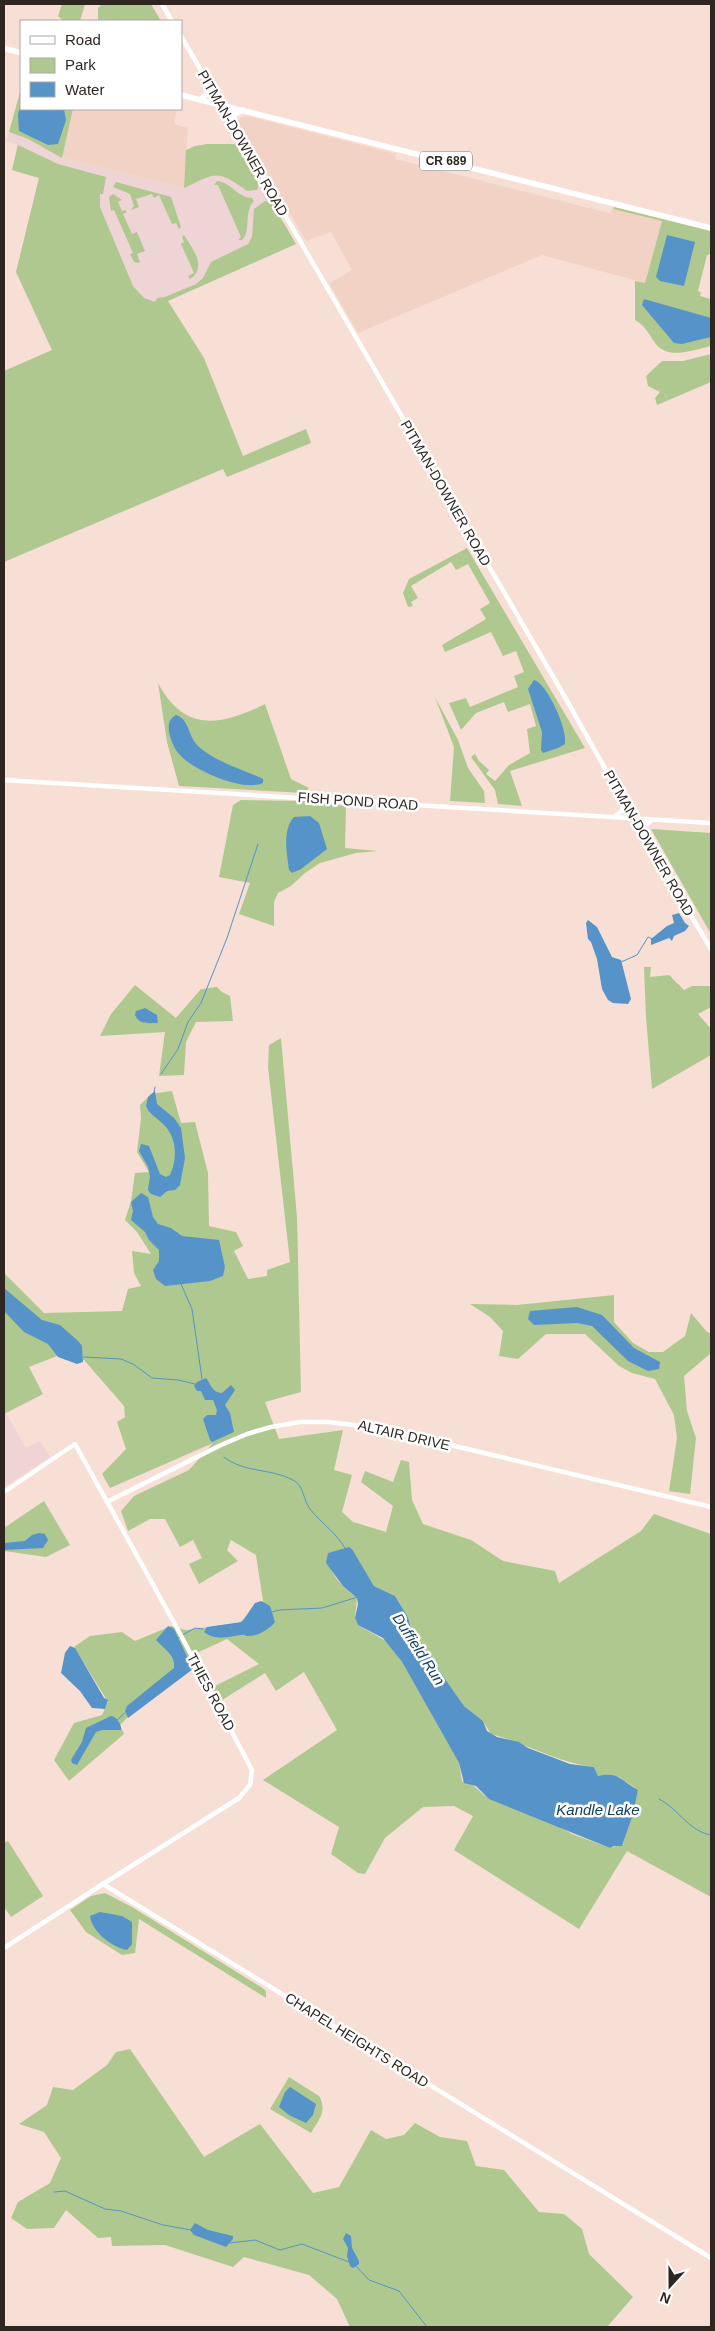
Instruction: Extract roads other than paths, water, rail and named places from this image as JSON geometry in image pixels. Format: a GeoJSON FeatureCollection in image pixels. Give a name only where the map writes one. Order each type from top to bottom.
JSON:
{"type":"FeatureCollection","features":[{"type":"Feature","properties":{"kind":"main road"},"geometry":{"type":"LineString","coordinates":[[4,48],[20,53]]}},
{"type":"Feature","properties":{"kind":"main road"},"geometry":{"type":"LineString","coordinates":[[200,100],[209,92],[211,86]]}},
{"type":"Feature","properties":{"kind":"main road","name":"CR 689"},"geometry":{"type":"LineString","coordinates":[[182,95],[711,228]]}},
{"type":"Feature","properties":{"kind":"main road"},"geometry":{"type":"LineString","coordinates":[[231,123],[235,114],[243,110]]}},
{"type":"Feature","properties":{"kind":"street"},"geometry":{"type":"LineString","coordinates":[[162,4],[171,20]]}},
{"type":"Feature","properties":{"kind":"street","name":"PITMAN-DOWNER ROAD"},"geometry":{"type":"LineString","coordinates":[[182,38],[562,692],[644,838],[711,950]]}},
{"type":"Feature","properties":{"kind":"street","name":"FISH POND ROAD"},"geometry":{"type":"LineString","coordinates":[[4,780],[711,823]]}},
{"type":"Feature","properties":{"kind":"street"},"geometry":{"type":"LineString","coordinates":[[611,817],[622,812],[623,800]]}},
{"type":"Feature","properties":{"kind":"street"},"geometry":{"type":"LineString","coordinates":[[644,838],[645,826],[653,820]]}},
{"type":"Feature","properties":{"kind":"street","name":"ALTAIR DRIVE"},"geometry":{"type":"LineString","coordinates":[[107,1502],[247,1434],[290,1423],[328,1422],[379,1428],[711,1507]]}},
{"type":"Feature","properties":{"kind":"street","name":"THIES ROAD"},"geometry":{"type":"LineString","coordinates":[[4,1492],[75,1444],[181,1636],[252,1770],[250,1785],[239,1798],[104,1884]]}},
{"type":"Feature","properties":{"kind":"street"},"geometry":{"type":"LineString","coordinates":[[4,1948],[104,1884]]}},
{"type":"Feature","properties":{"kind":"street","name":"CHAPEL HEIGHTS ROAD"},"geometry":{"type":"LineString","coordinates":[[104,1884],[711,2258]]}},
{"type":"Feature","properties":{"kind":"water"},"geometry":{"type":"Polygon","coordinates":[[[20,107],[20,110],[64,110],[66,120],[58,144],[48,145],[19,131],[18,114],[20,107]]]}},
{"type":"Feature","properties":{"kind":"water"},"geometry":{"type":"Polygon","coordinates":[[[667,235],[695,242],[684,286],[660,281],[656,277],[667,235]]]}},
{"type":"Feature","properties":{"kind":"water"},"geometry":{"type":"Polygon","coordinates":[[[644,299],[711,318],[711,337],[682,344],[674,343],[642,305],[644,299]]]}},
{"type":"Feature","properties":{"kind":"water"},"geometry":{"type":"Polygon","coordinates":[[[534,680],[545,689],[556,708],[565,737],[565,744],[543,753],[541,750],[542,732],[528,689],[534,680]]]}},
{"type":"Feature","properties":{"kind":"water"},"geometry":{"type":"Polygon","coordinates":[[[176,715],[184,720],[194,741],[204,751],[227,764],[263,779],[263,783],[244,785],[220,779],[188,762],[176,751],[170,735],[170,722],[176,715]]]}},
{"type":"Feature","properties":{"kind":"water"},"geometry":{"type":"Polygon","coordinates":[[[310,816],[319,823],[327,849],[301,869],[292,873],[289,870],[287,849],[288,828],[294,817],[310,816]]]}},
{"type":"Feature","properties":{"kind":"water"},"geometry":{"type":"Polygon","coordinates":[[[679,913],[689,926],[685,931],[674,936],[672,941],[669,938],[651,945],[651,939],[667,926],[674,923],[672,915],[679,913]]]}},
{"type":"Feature","properties":{"kind":"water"},"geometry":{"type":"Polygon","coordinates":[[[588,920],[597,927],[612,957],[621,960],[631,999],[628,1004],[613,1003],[608,1000],[602,989],[597,959],[591,942],[588,939],[586,923],[588,920]]]}},
{"type":"Feature","properties":{"kind":"water"},"geometry":{"type":"Polygon","coordinates":[[[145,1008],[157,1015],[158,1023],[145,1023],[137,1018],[135,1015],[136,1011],[145,1008]]]}},
{"type":"Feature","properties":{"kind":"water"},"geometry":{"type":"Polygon","coordinates":[[[155,1091],[157,1104],[174,1118],[181,1128],[185,1158],[180,1185],[175,1190],[167,1191],[160,1197],[151,1194],[148,1190],[150,1176],[148,1167],[139,1151],[141,1144],[149,1146],[160,1174],[166,1177],[170,1175],[175,1155],[171,1134],[146,1106],[148,1097],[155,1091]]]}},
{"type":"Feature","properties":{"kind":"water"},"geometry":{"type":"Polygon","coordinates":[[[141,1193],[148,1197],[153,1217],[158,1224],[171,1228],[182,1236],[219,1240],[225,1267],[223,1276],[210,1281],[165,1286],[156,1279],[153,1270],[159,1261],[159,1250],[149,1240],[145,1232],[131,1220],[133,1211],[131,1202],[141,1193]]]}},
{"type":"Feature","properties":{"kind":"water"},"geometry":{"type":"Polygon","coordinates":[[[4,1288],[42,1320],[60,1325],[79,1342],[82,1346],[83,1362],[77,1364],[58,1357],[48,1344],[24,1332],[4,1311],[4,1288]]]}},
{"type":"Feature","properties":{"kind":"water"},"geometry":{"type":"Polygon","coordinates":[[[577,1307],[602,1315],[634,1348],[660,1362],[659,1369],[648,1371],[628,1361],[592,1326],[577,1323],[534,1325],[528,1319],[530,1311],[577,1307]]]}},
{"type":"Feature","properties":{"kind":"water"},"geometry":{"type":"Polygon","coordinates":[[[206,1378],[216,1392],[222,1393],[231,1385],[235,1390],[225,1405],[230,1413],[234,1432],[212,1442],[203,1419],[207,1415],[216,1415],[217,1410],[213,1400],[205,1400],[201,1391],[197,1391],[194,1386],[197,1382],[206,1378]]]}},
{"type":"Feature","properties":{"kind":"water"},"geometry":{"type":"Polygon","coordinates":[[[45,1534],[48,1540],[43,1548],[4,1550],[4,1543],[25,1541],[32,1535],[45,1534]]]}},
{"type":"Feature","properties":{"kind":"water","name":"Kandle Lake"},"geometry":{"type":"Polygon","coordinates":[[[349,1547],[374,1586],[395,1596],[408,1617],[412,1632],[464,1706],[483,1721],[487,1731],[497,1737],[519,1742],[528,1748],[570,1764],[594,1767],[598,1776],[615,1776],[638,1790],[633,1814],[622,1846],[610,1848],[489,1799],[476,1786],[464,1783],[459,1763],[402,1662],[383,1638],[358,1625],[355,1618],[358,1604],[357,1598],[343,1586],[326,1563],[328,1553],[349,1547]]]}},
{"type":"Feature","properties":{"kind":"water"},"geometry":{"type":"Polygon","coordinates":[[[261,1601],[270,1606],[275,1622],[263,1632],[252,1636],[243,1635],[222,1638],[213,1637],[204,1632],[207,1627],[242,1622],[255,1603],[261,1601]]]}},
{"type":"Feature","properties":{"kind":"water"},"geometry":{"type":"Polygon","coordinates":[[[168,1626],[174,1629],[193,1669],[128,1718],[125,1711],[127,1706],[174,1668],[173,1659],[156,1640],[168,1626]]]}},
{"type":"Feature","properties":{"kind":"water"},"geometry":{"type":"Polygon","coordinates":[[[70,1646],[75,1648],[104,1698],[108,1700],[105,1709],[92,1708],[80,1691],[61,1673],[65,1653],[70,1646]]]}},
{"type":"Feature","properties":{"kind":"water"},"geometry":{"type":"Polygon","coordinates":[[[111,1716],[115,1717],[118,1721],[121,1730],[102,1730],[96,1732],[77,1765],[72,1763],[71,1760],[82,1742],[86,1728],[111,1716]]]}},
{"type":"Feature","properties":{"kind":"water"},"geometry":{"type":"Polygon","coordinates":[[[100,1912],[122,1916],[132,1922],[132,1944],[127,1950],[115,1946],[98,1933],[91,1922],[90,1916],[100,1912]]]}},
{"type":"Feature","properties":{"kind":"water"},"geometry":{"type":"Polygon","coordinates":[[[290,2087],[316,2104],[313,2115],[306,2123],[289,2115],[279,2107],[285,2092],[290,2087]]]}},
{"type":"Feature","properties":{"kind":"water"},"geometry":{"type":"Polygon","coordinates":[[[195,2223],[208,2230],[233,2236],[233,2239],[226,2247],[194,2235],[190,2230],[195,2223]]]}},
{"type":"Feature","properties":{"kind":"water"},"geometry":{"type":"Polygon","coordinates":[[[346,2233],[351,2236],[352,2248],[359,2261],[359,2264],[353,2268],[350,2266],[347,2256],[348,2248],[343,2239],[346,2233]]]}},
{"type":"Feature","properties":{"kind":"waterway"},"geometry":{"type":"LineString","coordinates":[[161,1074],[178,1049],[188,1022],[201,1003],[227,938],[258,844]]}},
{"type":"Feature","properties":{"kind":"waterway"},"geometry":{"type":"LineString","coordinates":[[621,962],[637,955],[648,937],[653,939]]}},
{"type":"Feature","properties":{"kind":"waterway"},"geometry":{"type":"LineString","coordinates":[[154,1093],[155,1087]]}},
{"type":"Feature","properties":{"kind":"waterway"},"geometry":{"type":"LineString","coordinates":[[181,1284],[192,1309],[202,1379]]}},
{"type":"Feature","properties":{"kind":"waterway","name":"Duffield Run"},"geometry":{"type":"LineString","coordinates":[[84,1357],[121,1359],[133,1364],[152,1378],[178,1380],[195,1384]]}},
{"type":"Feature","properties":{"kind":"waterway","name":"Duffield Run"},"geometry":{"type":"LineString","coordinates":[[224,1457],[240,1466],[284,1476],[297,1482],[310,1509],[346,1550]]}},
{"type":"Feature","properties":{"kind":"waterway"},"geometry":{"type":"LineString","coordinates":[[272,1612],[322,1608],[358,1597]]}},
{"type":"Feature","properties":{"kind":"waterway"},"geometry":{"type":"LineString","coordinates":[[177,1638],[195,1628],[203,1629]]}},
{"type":"Feature","properties":{"kind":"waterway"},"geometry":{"type":"LineString","coordinates":[[117,1720],[125,1713]]}},
{"type":"Feature","properties":{"kind":"waterway","name":"Duffield Run"},"geometry":{"type":"LineString","coordinates":[[659,1799],[696,1829],[711,1835]]}},
{"type":"Feature","properties":{"kind":"waterway"},"geometry":{"type":"LineString","coordinates":[[54,2192],[65,2191],[105,2209],[121,2211],[163,2225],[191,2230]]}},
{"type":"Feature","properties":{"kind":"waterway"},"geometry":{"type":"LineString","coordinates":[[230,2243],[255,2240],[280,2250],[302,2244],[349,2262]]}},
{"type":"Feature","properties":{"kind":"waterway"},"geometry":{"type":"LineString","coordinates":[[355,2265],[369,2280],[399,2291],[427,2327]]}}]}
